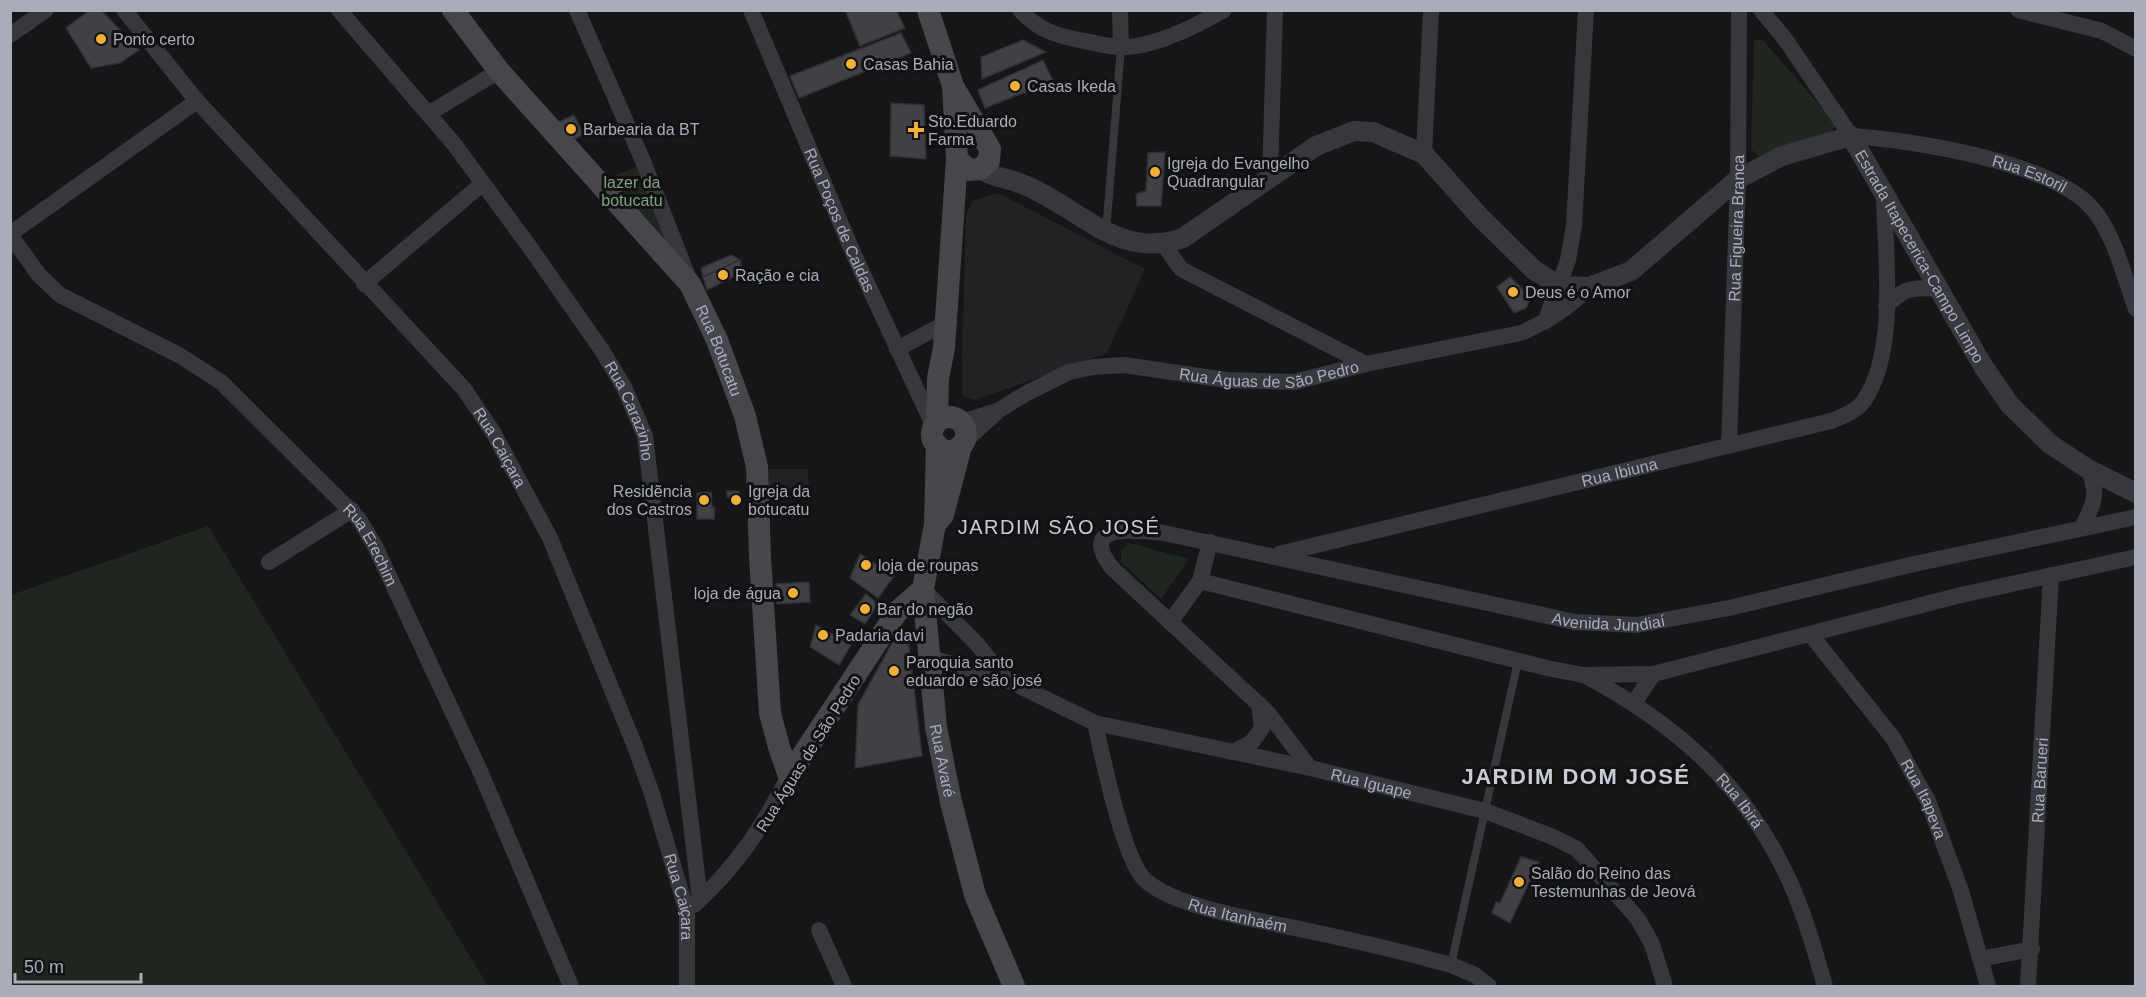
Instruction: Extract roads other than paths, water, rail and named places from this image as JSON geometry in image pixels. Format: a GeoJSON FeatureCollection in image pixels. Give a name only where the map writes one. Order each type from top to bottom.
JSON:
{"type":"FeatureCollection","features":[{"type":"Feature","properties":{"kind":"main road","name":"Rua Botucatu"},"geometry":{"type":"LineString","coordinates":[[453,10],[499,70],[690,284],[731,373],[755,459],[770,713],[789,776]]}},
{"type":"Feature","properties":{"kind":"main road"},"geometry":{"type":"LineString","coordinates":[[928,10],[974,156]]}},
{"type":"Feature","properties":{"kind":"main road","name":"Rua Avaré"},"geometry":{"type":"LineString","coordinates":[[974,156],[953,223],[944,348],[938,378],[950,431],[922,589],[938,737],[965,860],[986,924],[1014,987]]}},
{"type":"Feature","properties":{"kind":"main road","name":"Rua Águas de São Pedro"},"geometry":{"type":"LineString","coordinates":[[789,776],[897,612],[922,589]]}},
{"type":"Feature","properties":{"kind":"street"},"geometry":{"type":"LineString","coordinates":[[10,35],[46,10]]}},
{"type":"Feature","properties":{"kind":"street","name":"Rua Caiçara"},"geometry":{"type":"LineString","coordinates":[[124,10],[197,101],[364,284],[464,389],[493,432],[550,538],[648,784],[687,912],[687,987]]}},
{"type":"Feature","properties":{"kind":"street","name":"Rua Carazinho"},"geometry":{"type":"LineString","coordinates":[[339,10],[454,144],[601,349],[624,387],[645,436],[700,900]]}},
{"type":"Feature","properties":{"kind":"street"},"geometry":{"type":"LineString","coordinates":[[576,10],[660,202],[690,284]]}},
{"type":"Feature","properties":{"kind":"street","name":"Rua Poços de Caldas"},"geometry":{"type":"LineString","coordinates":[[751,10],[813,161],[897,349],[950,431]]}},
{"type":"Feature","properties":{"kind":"street"},"geometry":{"type":"LineString","coordinates":[[1020,10],[1042,30],[1056,36],[1121,47],[1171,35],[1198,25],[1224,10]]}},
{"type":"Feature","properties":{"kind":"street"},"geometry":{"type":"LineString","coordinates":[[1120,10],[1121,47]]}},
{"type":"Feature","properties":{"kind":"street"},"geometry":{"type":"LineString","coordinates":[[1270,178],[1275,10]]}},
{"type":"Feature","properties":{"kind":"street"},"geometry":{"type":"LineString","coordinates":[[1424,154],[1431,10]]}},
{"type":"Feature","properties":{"kind":"street"},"geometry":{"type":"LineString","coordinates":[[1545,322],[1559,286],[1574,226],[1586,10]]}},
{"type":"Feature","properties":{"kind":"street","name":"Rua Figueira Branca"},"geometry":{"type":"LineString","coordinates":[[1729,446],[1738,179],[1739,10]]}},
{"type":"Feature","properties":{"kind":"street"},"geometry":{"type":"LineString","coordinates":[[1761,10],[1785,39],[1851,136]]}},
{"type":"Feature","properties":{"kind":"street"},"geometry":{"type":"LineString","coordinates":[[2018,10],[2102,31],[2136,49]]}},
{"type":"Feature","properties":{"kind":"street"},"geometry":{"type":"LineString","coordinates":[[428,114],[499,70]]}},
{"type":"Feature","properties":{"kind":"street"},"geometry":{"type":"LineString","coordinates":[[10,235],[197,101]]}},
{"type":"Feature","properties":{"kind":"street"},"geometry":{"type":"LineString","coordinates":[[974,156],[1106,232],[1138,243],[1164,245],[1184,238],[1316,146],[1354,131],[1384,135],[1424,154],[1480,217],[1534,270],[1559,286]]}},
{"type":"Feature","properties":{"kind":"street","name":"Estrada Itapecerica-Campo Limpo"},"geometry":{"type":"LineString","coordinates":[[1559,286],[1596,285],[1631,271],[1738,179],[1782,156],[1851,136],[1983,366],[2010,405],[2050,444],[2088,469],[2136,493]]}},
{"type":"Feature","properties":{"kind":"street","name":"Rua Estoril"},"geometry":{"type":"LineString","coordinates":[[1851,136],[1900,139],[1929,145],[2014,167],[2071,188],[2093,210],[2109,237],[2136,309]]}},
{"type":"Feature","properties":{"kind":"street"},"geometry":{"type":"LineString","coordinates":[[364,284],[482,184]]}},
{"type":"Feature","properties":{"kind":"street","name":"Rua Ibiuna"},"geometry":{"type":"LineString","coordinates":[[1273,556],[1830,421],[1850,413],[1864,400],[1876,377],[1882,350],[1886,306],[1884,197]]}},
{"type":"Feature","properties":{"kind":"street","name":"Rua Erechim"},"geometry":{"type":"LineString","coordinates":[[10,235],[39,275],[60,295],[179,355],[221,382],[352,510],[375,546],[480,771],[572,987]]}},
{"type":"Feature","properties":{"kind":"street"},"geometry":{"type":"LineString","coordinates":[[1164,245],[1181,269],[1366,364]]}},
{"type":"Feature","properties":{"kind":"street","name":"Rua Águas de São Pedro"},"geometry":{"type":"LineString","coordinates":[[950,431],[999,410],[1069,372],[1093,367],[1124,365],[1264,383],[1294,382],[1366,364],[1521,333],[1545,322],[1596,285]]}},
{"type":"Feature","properties":{"kind":"street"},"geometry":{"type":"LineString","coordinates":[[1886,306],[1895,296],[1910,288],[1940,288]]}},
{"type":"Feature","properties":{"kind":"street"},"geometry":{"type":"LineString","coordinates":[[897,349],[945,323]]}},
{"type":"Feature","properties":{"kind":"street"},"geometry":{"type":"LineString","coordinates":[[2082,528],[2095,499],[2096,487],[2088,469]]}},
{"type":"Feature","properties":{"kind":"street"},"geometry":{"type":"LineString","coordinates":[[269,562],[352,510]]}},
{"type":"Feature","properties":{"kind":"street","name":"Avenida Jundiaí"},"geometry":{"type":"LineString","coordinates":[[1170,622],[1103,556],[1103,541],[1113,531],[1119,529],[1164,532],[1575,622],[1616,626],[1637,625],[1729,608],[2136,517]]}},
{"type":"Feature","properties":{"kind":"street"},"geometry":{"type":"LineString","coordinates":[[1210,542],[1200,581],[1170,622],[1259,704],[1310,768]]}},
{"type":"Feature","properties":{"kind":"street"},"geometry":{"type":"LineString","coordinates":[[1200,581],[1518,662],[1583,675],[1653,674],[1961,595],[2136,556]]}},
{"type":"Feature","properties":{"kind":"street","name":"Rua Barueri"},"geometry":{"type":"LineString","coordinates":[[2028,987],[2032,949],[2051,575]]}},
{"type":"Feature","properties":{"kind":"street","name":"Rua Iguape"},"geometry":{"type":"LineString","coordinates":[[922,589],[977,644],[1005,679]]}},
{"type":"Feature","properties":{"kind":"street","name":"Rua Itapeva"},"geometry":{"type":"LineString","coordinates":[[1811,635],[1893,738],[1928,801],[1961,891],[1988,987]]}},
{"type":"Feature","properties":{"kind":"street","name":"Rua Iguape"},"geometry":{"type":"LineString","coordinates":[[931,658],[1005,679],[1095,723],[1310,768],[1485,811],[1553,837],[1577,849],[1638,919],[1652,945],[1665,987]]}},
{"type":"Feature","properties":{"kind":"street"},"geometry":{"type":"LineString","coordinates":[[1634,703],[1653,674]]}},
{"type":"Feature","properties":{"kind":"street","name":"Rua Ibirá"},"geometry":{"type":"LineString","coordinates":[[1583,675],[1634,703],[1718,771],[1771,845],[1790,882],[1808,927],[1825,987]]}},
{"type":"Feature","properties":{"kind":"street"},"geometry":{"type":"LineString","coordinates":[[1233,752],[1252,742],[1262,728],[1259,704]]}},
{"type":"Feature","properties":{"kind":"street","name":"Rua Itanhaém"},"geometry":{"type":"LineString","coordinates":[[1095,723],[1119,820],[1143,878],[1156,887],[1212,909],[1452,965],[1475,975],[1489,987]]}},
{"type":"Feature","properties":{"kind":"street","name":"Rua Águas de São Pedro"},"geometry":{"type":"LineString","coordinates":[[687,912],[742,855],[764,824],[789,776]]}},
{"type":"Feature","properties":{"kind":"street"},"geometry":{"type":"LineString","coordinates":[[819,930],[844,987]]}},
{"type":"Feature","properties":{"kind":"street"},"geometry":{"type":"LineString","coordinates":[[1980,959],[2032,949]]}},
{"type":"Feature","properties":{"kind":"lane"},"geometry":{"type":"LineString","coordinates":[[1106,232],[1121,47]]}},
{"type":"Feature","properties":{"kind":"lane"},"geometry":{"type":"LineString","coordinates":[[1452,965],[1518,662]]}},
{"type":"Feature","properties":{"kind":"place","name":"Ponto certo"},"geometry":{"type":"Point","coordinates":[101,39]}},
{"type":"Feature","properties":{"kind":"place","name":"Casas Bahia"},"geometry":{"type":"Point","coordinates":[851,64]}},
{"type":"Feature","properties":{"kind":"place","name":"Casas Ikeda"},"geometry":{"type":"Point","coordinates":[1015,86]}},
{"type":"Feature","properties":{"kind":"place","name":"Barbearia da BT"},"geometry":{"type":"Point","coordinates":[571,129]}},
{"type":"Feature","properties":{"kind":"place","name":"Sto.Eduardo Farma"},"geometry":{"type":"Point","coordinates":[916,130]}},
{"type":"Feature","properties":{"kind":"place","name":"Igreja do Evangelho Quadrangular"},"geometry":{"type":"Point","coordinates":[1155,172]}},
{"type":"Feature","properties":{"kind":"place","name":"Ração e cia"},"geometry":{"type":"Point","coordinates":[723,275]}},
{"type":"Feature","properties":{"kind":"place","name":"Deus é o Amor"},"geometry":{"type":"Point","coordinates":[1513,292]}},
{"type":"Feature","properties":{"kind":"place","name":"Residẽncia dos Castros"},"geometry":{"type":"Point","coordinates":[704,500]}},
{"type":"Feature","properties":{"kind":"place","name":"Igreja da botucatu"},"geometry":{"type":"Point","coordinates":[736,500]}},
{"type":"Feature","properties":{"kind":"place","name":"loja de roupas"},"geometry":{"type":"Point","coordinates":[866,565]}},
{"type":"Feature","properties":{"kind":"place","name":"loja de água"},"geometry":{"type":"Point","coordinates":[793,593]}},
{"type":"Feature","properties":{"kind":"place","name":"Bar do negão"},"geometry":{"type":"Point","coordinates":[865,609]}},
{"type":"Feature","properties":{"kind":"place","name":"Padaria davi"},"geometry":{"type":"Point","coordinates":[823,635]}},
{"type":"Feature","properties":{"kind":"place","name":"Paroquia santo eduardo e são josé"},"geometry":{"type":"Point","coordinates":[894,671]}},
{"type":"Feature","properties":{"kind":"place","name":"Salão do Reino das Testemunhas de Jeová"},"geometry":{"type":"Point","coordinates":[1519,882]}},
{"type":"Feature","properties":{"kind":"district","name":"JARDIM SÃO JOSÉ"},"geometry":{"type":"Point","coordinates":[1059,527]}},
{"type":"Feature","properties":{"kind":"district","name":"JARDIM DOM JOSÉ"},"geometry":{"type":"Point","coordinates":[1576,776]}},
{"type":"Feature","properties":{"kind":"park label","name":"lazer da botucatu"},"geometry":{"type":"Point","coordinates":[632,191]}}]}
